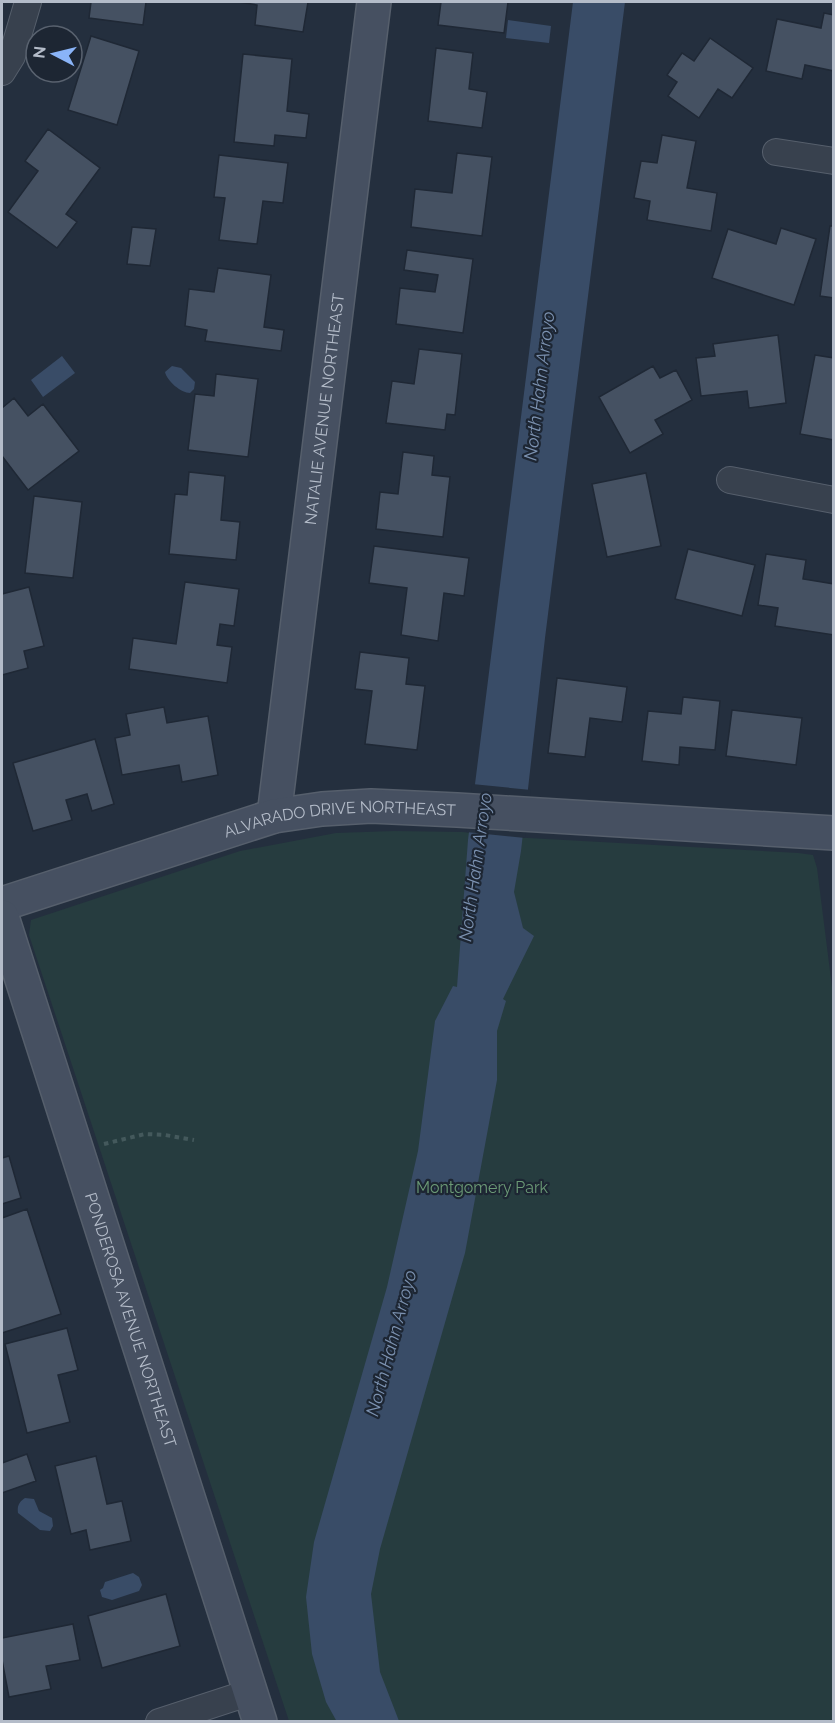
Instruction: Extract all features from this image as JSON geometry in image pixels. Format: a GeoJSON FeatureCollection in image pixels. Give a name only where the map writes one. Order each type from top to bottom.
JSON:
{"type":"FeatureCollection","features":[{"type":"Feature","properties":{"kind":"street"},"geometry":{"type":"LineString","coordinates":[[2,72],[12,56],[28,2]]}},
{"type":"Feature","properties":{"kind":"street","name":"NATALIE AVENUE NORTHEAST"},"geometry":{"type":"LineString","coordinates":[[274,816],[374,2]]}},
{"type":"Feature","properties":{"kind":"street"},"geometry":{"type":"LineString","coordinates":[[776,152],[834,161]]}},
{"type":"Feature","properties":{"kind":"street"},"geometry":{"type":"LineString","coordinates":[[730,480],[834,500]]}},
{"type":"Feature","properties":{"kind":"street","name":"ALVARADO DRIVE NORTHEAST"},"geometry":{"type":"LineString","coordinates":[[2,904],[274,816],[322,809],[371,806],[834,832]]}},
{"type":"Feature","properties":{"kind":"street","name":"PONDEROSA AVENUE NORTHEAST"},"geometry":{"type":"LineString","coordinates":[[2,917],[255,1707]]}},
{"type":"Feature","properties":{"kind":"street"},"geometry":{"type":"LineString","coordinates":[[159,1722],[255,1707]]}},
{"type":"Feature","properties":{"kind":"path"},"geometry":{"type":"LineString","coordinates":[[97,1146],[146,1134],[194,1140]]}},
{"type":"Feature","properties":{"kind":"green space","name":"Montgomery Park"},"geometry":{"type":"Polygon","coordinates":[[[462,832],[813,855],[817,868],[834,1003],[833,1721],[289,1721],[29,935],[31,920],[240,851],[336,833],[462,832]]]}},
{"type":"Feature","properties":{"kind":"water","name":"North Hahn Arroyo"},"geometry":{"type":"Polygon","coordinates":[[[573,2],[625,2],[545,638],[521,851],[514,892],[523,928],[534,936],[503,999],[506,1001],[497,1031],[497,1080],[465,1253],[380,1549],[371,1594],[380,1672],[399,1721],[337,1722],[326,1702],[312,1654],[306,1597],[314,1542],[387,1287],[418,1151],[435,1021],[453,986],[457,987],[468,840],[573,2]]]}},
{"type":"Feature","properties":{"kind":"water"},"geometry":{"type":"Polygon","coordinates":[[[508,20],[551,26],[549,43],[506,38],[508,20]]]}},
{"type":"Feature","properties":{"kind":"water"},"geometry":{"type":"Polygon","coordinates":[[[62,356],[75,373],[43,397],[31,380],[62,356]]]}},
{"type":"Feature","properties":{"kind":"water"},"geometry":{"type":"Polygon","coordinates":[[[172,366],[181,368],[195,382],[194,389],[190,393],[179,389],[168,379],[165,372],[172,366]]]}},
{"type":"Feature","properties":{"kind":"water"},"geometry":{"type":"Polygon","coordinates":[[[25,1498],[34,1499],[39,1511],[52,1518],[53,1526],[50,1531],[40,1530],[18,1513],[19,1504],[25,1498]]]}},
{"type":"Feature","properties":{"kind":"water"},"geometry":{"type":"Polygon","coordinates":[[[133,1573],[139,1577],[142,1585],[139,1591],[112,1600],[102,1597],[100,1590],[105,1582],[133,1573]]]}},
{"type":"Feature","properties":{"kind":"pier"},"geometry":{"type":"Polygon","coordinates":[[[472,784],[531,790],[525,838],[466,832],[472,784]]]}},
{"type":"Feature","properties":{"kind":"building"},"geometry":{"type":"Polygon","coordinates":[[[91,2],[146,2],[143,25],[89,18],[91,2]]]}},
{"type":"Feature","properties":{"kind":"building"},"geometry":{"type":"Polygon","coordinates":[[[239,2],[308,2],[303,32],[255,25],[257,5],[239,2]]]}},
{"type":"Feature","properties":{"kind":"building"},"geometry":{"type":"Polygon","coordinates":[[[441,2],[508,2],[504,33],[438,25],[441,2]]]}},
{"type":"Feature","properties":{"kind":"building"},"geometry":{"type":"Polygon","coordinates":[[[824,13],[834,15],[834,71],[805,65],[802,79],[766,71],[777,19],[821,28],[824,13]]]}},
{"type":"Feature","properties":{"kind":"building"},"geometry":{"type":"Polygon","coordinates":[[[91,36],[139,51],[117,125],[68,110],[76,84],[84,84],[84,59],[91,36]]]}},
{"type":"Feature","properties":{"kind":"building"},"geometry":{"type":"Polygon","coordinates":[[[710,38],[753,68],[732,98],[718,89],[699,118],[668,96],[677,82],[667,75],[682,53],[694,61],[710,38]]]}},
{"type":"Feature","properties":{"kind":"building"},"geometry":{"type":"Polygon","coordinates":[[[436,48],[473,53],[469,89],[487,92],[482,128],[428,121],[436,48]]]}},
{"type":"Feature","properties":{"kind":"building"},"geometry":{"type":"Polygon","coordinates":[[[243,54],[292,59],[287,111],[309,114],[306,138],[275,135],[274,146],[234,142],[243,54]]]}},
{"type":"Feature","properties":{"kind":"building"},"geometry":{"type":"Polygon","coordinates":[[[48,129],[100,168],[66,214],[77,222],[57,248],[8,212],[38,171],[25,161],[48,129]]]}},
{"type":"Feature","properties":{"kind":"building"},"geometry":{"type":"Polygon","coordinates":[[[662,135],[696,141],[687,188],[717,193],[711,231],[647,220],[650,201],[634,198],[641,161],[657,163],[662,135]]]}},
{"type":"Feature","properties":{"kind":"building"},"geometry":{"type":"Polygon","coordinates":[[[457,153],[492,157],[482,236],[411,227],[415,189],[452,193],[457,153]]]}},
{"type":"Feature","properties":{"kind":"building"},"geometry":{"type":"Polygon","coordinates":[[[219,155],[288,163],[283,203],[263,201],[257,244],[219,240],[225,198],[214,197],[219,155]]]}},
{"type":"Feature","properties":{"kind":"building"},"geometry":{"type":"Polygon","coordinates":[[[830,226],[834,226],[834,298],[820,296],[830,226]]]}},
{"type":"Feature","properties":{"kind":"building"},"geometry":{"type":"Polygon","coordinates":[[[132,227],[156,229],[150,266],[127,264],[132,227]]]}},
{"type":"Feature","properties":{"kind":"building"},"geometry":{"type":"Polygon","coordinates":[[[781,228],[816,239],[794,305],[712,278],[728,229],[776,244],[781,228]]]}},
{"type":"Feature","properties":{"kind":"building"},"geometry":{"type":"Polygon","coordinates":[[[407,250],[473,259],[463,333],[396,324],[400,288],[435,292],[438,275],[404,270],[407,250]]]}},
{"type":"Feature","properties":{"kind":"building"},"geometry":{"type":"Polygon","coordinates":[[[218,268],[271,275],[264,327],[284,330],[281,351],[205,341],[207,330],[185,326],[189,289],[214,292],[218,268]]]}},
{"type":"Feature","properties":{"kind":"building"},"geometry":{"type":"Polygon","coordinates":[[[778,335],[786,403],[749,408],[747,391],[701,396],[696,358],[715,356],[713,344],[778,335]]]}},
{"type":"Feature","properties":{"kind":"building"},"geometry":{"type":"Polygon","coordinates":[[[419,349],[462,354],[455,415],[447,414],[445,430],[386,423],[392,381],[414,384],[419,349]]]}},
{"type":"Feature","properties":{"kind":"building"},"geometry":{"type":"Polygon","coordinates":[[[815,355],[834,358],[834,440],[800,434],[815,355]]]}},
{"type":"Feature","properties":{"kind":"building"},"geometry":{"type":"Polygon","coordinates":[[[653,366],[660,378],[676,370],[692,400],[655,420],[663,434],[630,453],[599,397],[653,366]]]}},
{"type":"Feature","properties":{"kind":"building"},"geometry":{"type":"Polygon","coordinates":[[[216,374],[258,379],[248,457],[188,450],[195,394],[214,396],[216,374]]]}},
{"type":"Feature","properties":{"kind":"building"},"geometry":{"type":"Polygon","coordinates":[[[14,398],[28,416],[43,404],[79,451],[28,490],[2,456],[2,408],[14,398]]]}},
{"type":"Feature","properties":{"kind":"building"},"geometry":{"type":"Polygon","coordinates":[[[403,452],[434,456],[432,475],[450,477],[443,537],[376,529],[380,492],[398,494],[403,452]]]}},
{"type":"Feature","properties":{"kind":"building"},"geometry":{"type":"Polygon","coordinates":[[[189,472],[225,476],[221,520],[240,522],[236,560],[169,554],[175,494],[187,495],[189,472]]]}},
{"type":"Feature","properties":{"kind":"building"},"geometry":{"type":"Polygon","coordinates":[[[646,473],[661,546],[607,557],[592,484],[646,473]]]}},
{"type":"Feature","properties":{"kind":"building"},"geometry":{"type":"Polygon","coordinates":[[[34,496],[82,502],[73,578],[25,573],[34,496]]]}},
{"type":"Feature","properties":{"kind":"building"},"geometry":{"type":"Polygon","coordinates":[[[374,546],[469,558],[464,596],[444,593],[438,641],[401,635],[407,588],[369,583],[374,546]]]}},
{"type":"Feature","properties":{"kind":"building"},"geometry":{"type":"Polygon","coordinates":[[[688,549],[755,565],[742,616],[675,599],[688,549]]]}},
{"type":"Feature","properties":{"kind":"building"},"geometry":{"type":"Polygon","coordinates":[[[766,554],[806,560],[803,579],[834,584],[834,635],[775,626],[778,608],[758,605],[766,554]]]}},
{"type":"Feature","properties":{"kind":"building"},"geometry":{"type":"Polygon","coordinates":[[[185,582],[239,589],[234,626],[220,624],[217,645],[232,647],[227,683],[129,669],[133,638],[176,644],[185,582]]]}},
{"type":"Feature","properties":{"kind":"building"},"geometry":{"type":"Polygon","coordinates":[[[29,587],[44,646],[24,651],[28,668],[2,675],[2,594],[29,587]]]}},
{"type":"Feature","properties":{"kind":"building"},"geometry":{"type":"Polygon","coordinates":[[[360,652],[409,658],[406,684],[425,686],[417,750],[365,744],[372,691],[355,689],[360,652]]]}},
{"type":"Feature","properties":{"kind":"building"},"geometry":{"type":"Polygon","coordinates":[[[557,678],[627,687],[622,722],[590,718],[585,757],[548,753],[557,678]]]}},
{"type":"Feature","properties":{"kind":"building"},"geometry":{"type":"Polygon","coordinates":[[[683,697],[720,701],[715,750],[680,747],[679,765],[642,761],[648,711],[681,714],[683,697]]]}},
{"type":"Feature","properties":{"kind":"building"},"geometry":{"type":"Polygon","coordinates":[[[164,707],[167,723],[208,716],[218,775],[182,782],[179,765],[122,775],[115,738],[130,735],[126,714],[164,707]]]}},
{"type":"Feature","properties":{"kind":"building"},"geometry":{"type":"Polygon","coordinates":[[[732,710],[802,718],[796,765],[726,756],[732,710]]]}},
{"type":"Feature","properties":{"kind":"building"},"geometry":{"type":"Polygon","coordinates":[[[95,739],[114,804],[92,811],[87,794],[66,800],[72,820],[33,831],[13,763],[95,739]]]}},
{"type":"Feature","properties":{"kind":"building"},"geometry":{"type":"Polygon","coordinates":[[[9,1156],[21,1198],[2,1204],[2,1158],[9,1156]]]}},
{"type":"Feature","properties":{"kind":"building"},"geometry":{"type":"Polygon","coordinates":[[[27,1209],[61,1314],[2,1333],[2,1218],[27,1209]]]}},
{"type":"Feature","properties":{"kind":"building"},"geometry":{"type":"Polygon","coordinates":[[[67,1328],[78,1370],[58,1375],[70,1422],[27,1433],[5,1344],[67,1328]]]}},
{"type":"Feature","properties":{"kind":"building"},"geometry":{"type":"Polygon","coordinates":[[[27,1454],[36,1481],[2,1493],[2,1463],[27,1454]]]}},
{"type":"Feature","properties":{"kind":"building"},"geometry":{"type":"Polygon","coordinates":[[[96,1456],[107,1504],[122,1501],[131,1541],[90,1550],[86,1530],[71,1534],[55,1466],[96,1456]]]}},
{"type":"Feature","properties":{"kind":"building"},"geometry":{"type":"Polygon","coordinates":[[[166,1594],[180,1646],[102,1668],[88,1616],[166,1594]]]}},
{"type":"Feature","properties":{"kind":"building"},"geometry":{"type":"Polygon","coordinates":[[[73,1624],[80,1660],[46,1666],[51,1689],[9,1697],[2,1660],[2,1638],[73,1624]]]}}]}
